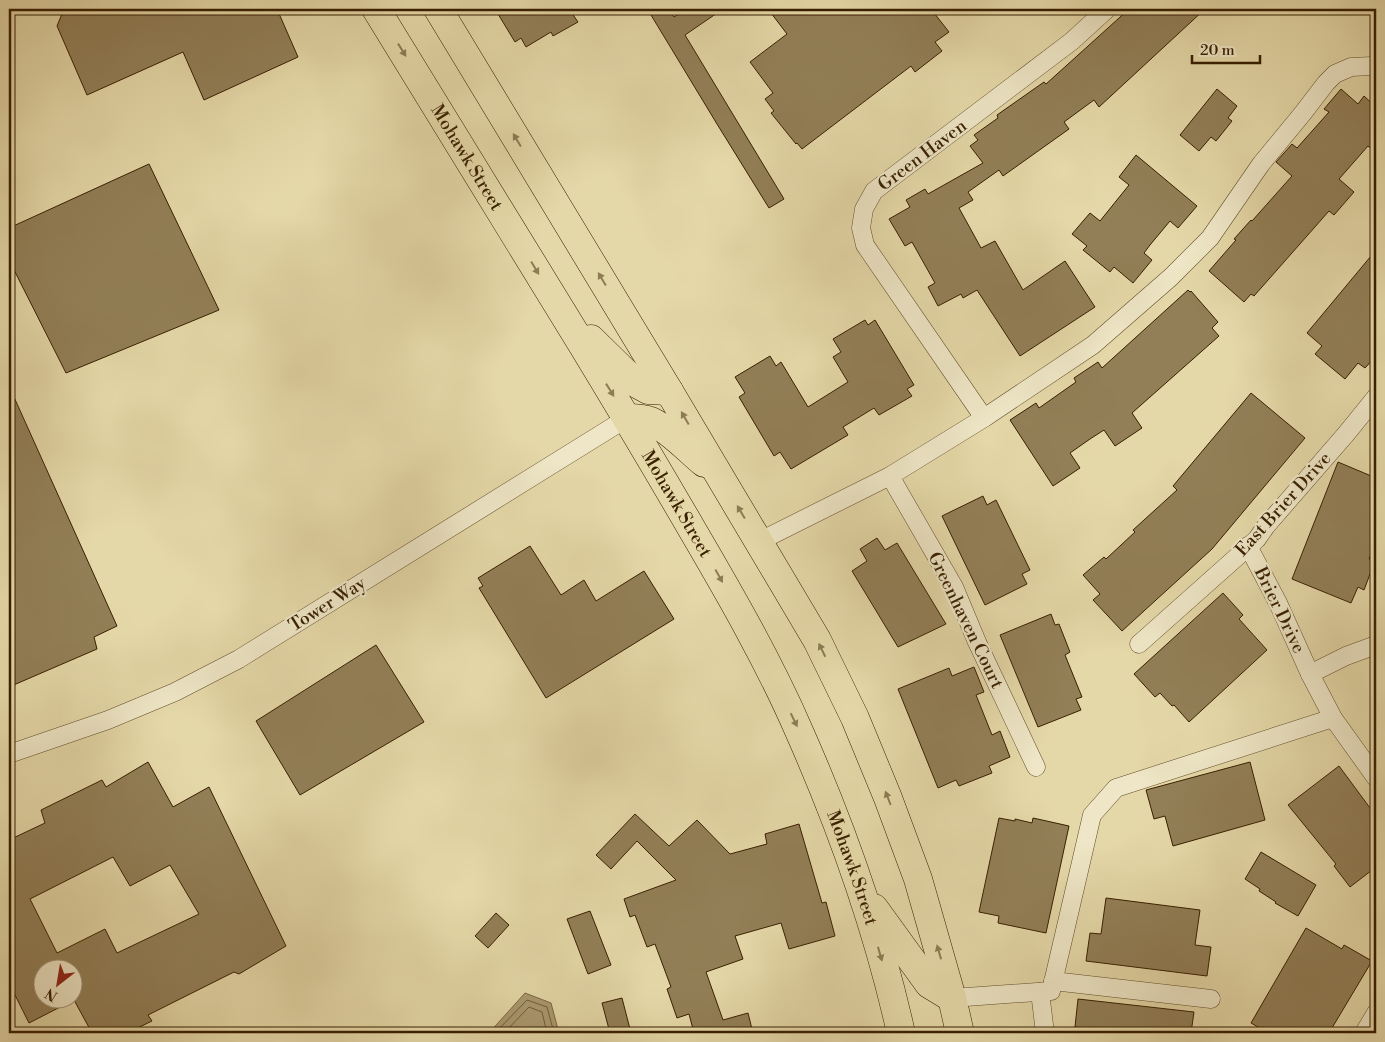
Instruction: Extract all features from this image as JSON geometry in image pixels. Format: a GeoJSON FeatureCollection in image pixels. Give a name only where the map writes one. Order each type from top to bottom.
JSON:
{"type":"FeatureCollection","features":[{"type":"Feature","properties":{"kind":"main road","name":"Mohawk Street"},"geometry":{"type":"LineString","coordinates":[[376,9],[627,418],[761,651],[806,747],[832,809],[862,890],[895,1005],[901,1033]]}},
{"type":"Feature","properties":{"kind":"main road"},"geometry":{"type":"LineString","coordinates":[[438,9],[817,640],[855,718],[888,798],[918,879],[960,1033]]}},
{"type":"Feature","properties":{"kind":"main road"},"geometry":{"type":"LineString","coordinates":[[557,304],[637,384],[648,390],[669,391]]}},
{"type":"Feature","properties":{"kind":"main road"},"geometry":{"type":"LineString","coordinates":[[627,418],[649,420],[665,430],[719,475]]}},
{"type":"Feature","properties":{"kind":"main road"},"geometry":{"type":"LineString","coordinates":[[862,890],[929,984],[952,998]]}},
{"type":"Feature","properties":{"kind":"street","name":"Green Haven"},"geometry":{"type":"LineString","coordinates":[[984,418],[865,245],[862,228],[864,209],[874,190],[1072,41],[1107,9]]}},
{"type":"Feature","properties":{"kind":"street"},"geometry":{"type":"LineString","coordinates":[[758,542],[890,476],[984,418],[1093,345],[1171,277],[1210,238],[1260,164],[1335,74],[1351,67],[1372,66],[1376,68]]}},
{"type":"Feature","properties":{"kind":"street","name":"East Brier Drive"},"geometry":{"type":"LineString","coordinates":[[1139,644],[1257,539],[1376,397]]}},
{"type":"Feature","properties":{"kind":"street","name":"Tower Way"},"geometry":{"type":"LineString","coordinates":[[9,754],[108,720],[174,692],[238,659],[627,418]]}},
{"type":"Feature","properties":{"kind":"street","name":"Greenhaven Court"},"geometry":{"type":"LineString","coordinates":[[890,476],[954,587],[977,642],[1036,767]]}},
{"type":"Feature","properties":{"kind":"street","name":"Brier Drive"},"geometry":{"type":"LineString","coordinates":[[1248,546],[1278,603],[1310,674],[1333,718],[1376,778]]}},
{"type":"Feature","properties":{"kind":"street","name":"Brier Drive"},"geometry":{"type":"LineString","coordinates":[[1310,674],[1346,656],[1376,645]]}},
{"type":"Feature","properties":{"kind":"street"},"geometry":{"type":"LineString","coordinates":[[1046,1033],[1046,986],[1092,815],[1116,788],[1333,718]]}},
{"type":"Feature","properties":{"kind":"street"},"geometry":{"type":"LineString","coordinates":[[952,998],[1046,986],[1211,999]]}},
{"type":"Feature","properties":{"kind":"street"},"geometry":{"type":"LineString","coordinates":[[1364,1033],[1376,1013]]}},
{"type":"Feature","properties":{"kind":"water"},"geometry":{"type":"Polygon","coordinates":[[[525,993],[551,1003],[559,1033],[489,1033],[525,993]]]}},
{"type":"Feature","properties":{"kind":"building"},"geometry":{"type":"Polygon","coordinates":[[[64,9],[277,9],[298,57],[204,100],[183,52],[87,95],[57,26],[64,9]]]}},
{"type":"Feature","properties":{"kind":"building"},"geometry":{"type":"Polygon","coordinates":[[[495,9],[569,9],[578,22],[553,36],[551,32],[526,47],[521,38],[515,42],[495,9]]]}},
{"type":"Feature","properties":{"kind":"building"},"geometry":{"type":"Polygon","coordinates":[[[662,9],[669,9],[674,17],[687,9],[723,9],[685,35],[784,199],[769,208],[651,15],[662,9]]]}},
{"type":"Feature","properties":{"kind":"building"},"geometry":{"type":"Polygon","coordinates":[[[768,9],[931,9],[949,32],[935,42],[942,51],[915,72],[911,66],[802,149],[771,113],[774,111],[765,99],[773,93],[750,62],[787,34],[768,9]]]}},
{"type":"Feature","properties":{"kind":"building"},"geometry":{"type":"Polygon","coordinates":[[[1129,9],[1205,9],[1099,107],[1094,100],[1064,122],[1069,129],[1003,176],[999,170],[968,192],[973,200],[959,208],[981,248],[995,241],[1023,290],[1065,261],[1095,307],[1020,356],[977,290],[963,298],[961,294],[938,306],[928,287],[935,283],[912,242],[905,246],[889,219],[910,207],[906,200],[925,189],[928,194],[983,163],[970,146],[978,140],[974,135],[998,118],[997,115],[1044,82],[1046,84],[1129,9]]]}},
{"type":"Feature","properties":{"kind":"building"},"geometry":{"type":"Polygon","coordinates":[[[1217,89],[1237,106],[1228,118],[1232,121],[1216,141],[1211,137],[1199,151],[1180,135],[1217,89]]]}},
{"type":"Feature","properties":{"kind":"building"},"geometry":{"type":"Polygon","coordinates":[[[1341,89],[1358,104],[1364,96],[1376,107],[1376,153],[1368,146],[1339,179],[1354,192],[1334,215],[1329,211],[1254,296],[1251,294],[1244,302],[1209,271],[1236,240],[1234,239],[1292,176],[1276,162],[1292,144],[1297,148],[1329,112],[1324,109],[1341,89]]]}},
{"type":"Feature","properties":{"kind":"building"},"geometry":{"type":"Polygon","coordinates":[[[1136,155],[1197,206],[1178,228],[1170,221],[1150,245],[1144,253],[1152,260],[1133,283],[1114,267],[1110,272],[1083,250],[1087,246],[1072,234],[1090,213],[1100,221],[1129,185],[1119,177],[1136,155]]]}},
{"type":"Feature","properties":{"kind":"building"},"geometry":{"type":"Polygon","coordinates":[[[149,164],[219,310],[66,373],[9,260],[9,228],[149,164]]]}},
{"type":"Feature","properties":{"kind":"building"},"geometry":{"type":"Polygon","coordinates":[[[1376,250],[1376,356],[1365,368],[1358,363],[1345,379],[1315,354],[1322,346],[1307,333],[1376,250]]]}},
{"type":"Feature","properties":{"kind":"building"},"geometry":{"type":"Polygon","coordinates":[[[1188,290],[1191,291],[1218,322],[1212,328],[1219,336],[1132,413],[1142,428],[1115,446],[1104,430],[1090,439],[1070,453],[1080,468],[1053,486],[1010,420],[1036,403],[1039,408],[1076,382],[1074,378],[1098,362],[1102,368],[1188,290]]]}},
{"type":"Feature","properties":{"kind":"building"},"geometry":{"type":"Polygon","coordinates":[[[865,320],[868,325],[875,320],[914,385],[907,389],[912,396],[879,415],[874,408],[843,427],[848,435],[791,469],[780,452],[774,456],[739,397],[745,393],[735,377],[770,356],[776,366],[781,362],[808,407],[848,382],[833,357],[841,352],[833,339],[865,320]]]}},
{"type":"Feature","properties":{"kind":"building"},"geometry":{"type":"Polygon","coordinates":[[[9,386],[117,626],[94,637],[97,649],[9,687],[9,386]]]}},
{"type":"Feature","properties":{"kind":"building"},"geometry":{"type":"Polygon","coordinates":[[[1251,393],[1305,438],[1212,549],[1122,631],[1093,600],[1100,594],[1083,575],[1104,557],[1106,559],[1135,532],[1133,530],[1177,490],[1173,486],[1251,393]]]}},
{"type":"Feature","properties":{"kind":"building"},"geometry":{"type":"Polygon","coordinates":[[[1338,462],[1376,478],[1376,542],[1369,559],[1375,561],[1364,590],[1358,587],[1351,603],[1292,579],[1338,462]]]}},
{"type":"Feature","properties":{"kind":"building"},"geometry":{"type":"Polygon","coordinates":[[[983,496],[987,505],[996,500],[1030,570],[1022,574],[1027,584],[985,605],[942,516],[983,496]]]}},
{"type":"Feature","properties":{"kind":"building"},"geometry":{"type":"Polygon","coordinates":[[[877,538],[885,550],[897,543],[946,624],[898,647],[852,571],[867,561],[860,549],[877,538]]]}},
{"type":"Feature","properties":{"kind":"building"},"geometry":{"type":"Polygon","coordinates":[[[530,546],[561,595],[584,580],[596,601],[644,571],[674,619],[546,698],[479,588],[483,586],[478,578],[530,546]]]}},
{"type":"Feature","properties":{"kind":"building"},"geometry":{"type":"Polygon","coordinates":[[[1223,593],[1243,615],[1239,619],[1267,650],[1189,722],[1160,693],[1155,697],[1134,674],[1223,593]]]}},
{"type":"Feature","properties":{"kind":"building"},"geometry":{"type":"Polygon","coordinates":[[[1051,614],[1055,625],[1059,624],[1070,652],[1065,655],[1082,697],[1076,699],[1081,710],[1038,727],[1000,635],[1051,614]]]}},
{"type":"Feature","properties":{"kind":"building"},"geometry":{"type":"Polygon","coordinates":[[[376,645],[424,722],[300,795],[256,721],[376,645]]]}},
{"type":"Feature","properties":{"kind":"building"},"geometry":{"type":"Polygon","coordinates":[[[974,667],[984,692],[976,695],[992,735],[1000,731],[1010,757],[989,766],[992,773],[959,786],[956,780],[938,788],[898,689],[949,668],[952,676],[974,667]]]}},
{"type":"Feature","properties":{"kind":"building"},"geometry":{"type":"Polygon","coordinates":[[[148,762],[173,807],[209,787],[286,946],[239,974],[234,972],[148,1015],[152,1021],[127,1033],[92,1033],[79,1010],[82,1010],[82,960],[32,960],[32,1010],[54,1010],[29,1023],[9,983],[9,840],[45,823],[41,810],[102,780],[106,787],[148,762]],[[113,857],[30,899],[57,953],[105,929],[117,953],[199,914],[170,865],[130,886],[113,857]]]}},
{"type":"Feature","properties":{"kind":"building"},"geometry":{"type":"Polygon","coordinates":[[[1250,762],[1265,820],[1173,846],[1165,816],[1154,819],[1146,790],[1250,762]]]}},
{"type":"Feature","properties":{"kind":"building"},"geometry":{"type":"Polygon","coordinates":[[[1339,766],[1376,816],[1376,867],[1350,887],[1334,866],[1336,864],[1288,805],[1339,766]]]}},
{"type":"Feature","properties":{"kind":"building"},"geometry":{"type":"Polygon","coordinates":[[[635,814],[669,846],[697,820],[730,854],[767,844],[765,834],[799,824],[822,903],[826,902],[835,936],[789,949],[781,923],[735,936],[743,959],[706,972],[723,1020],[748,1013],[753,1033],[694,1033],[689,1014],[677,1018],[667,989],[671,987],[655,944],[647,947],[635,915],[630,917],[624,899],[676,880],[637,841],[611,869],[596,855],[635,814]]]}},
{"type":"Feature","properties":{"kind":"building"},"geometry":{"type":"Polygon","coordinates":[[[999,818],[1032,823],[1033,818],[1069,826],[1046,933],[998,923],[999,916],[979,912],[999,818]]]}},
{"type":"Feature","properties":{"kind":"building"},"geometry":{"type":"Polygon","coordinates":[[[1261,852],[1316,885],[1298,916],[1275,903],[1259,891],[1260,889],[1245,879],[1261,852]]]}},
{"type":"Feature","properties":{"kind":"building"},"geometry":{"type":"Polygon","coordinates":[[[1106,898],[1200,910],[1195,945],[1211,947],[1207,976],[1086,961],[1090,933],[1101,934],[1106,898]]]}},
{"type":"Feature","properties":{"kind":"building"},"geometry":{"type":"Polygon","coordinates":[[[590,911],[611,965],[588,974],[567,919],[590,911]]]}},
{"type":"Feature","properties":{"kind":"building"},"geometry":{"type":"Polygon","coordinates":[[[496,913],[509,925],[488,948],[475,936],[496,913]]]}},
{"type":"Feature","properties":{"kind":"building"},"geometry":{"type":"Polygon","coordinates":[[[1306,928],[1342,949],[1344,945],[1372,961],[1329,1033],[1269,1033],[1251,1023],[1306,928]]]}},
{"type":"Feature","properties":{"kind":"building"},"geometry":{"type":"Polygon","coordinates":[[[622,998],[631,1033],[610,1033],[602,1003],[622,998]]]}},
{"type":"Feature","properties":{"kind":"building"},"geometry":{"type":"Polygon","coordinates":[[[1078,999],[1194,1012],[1191,1033],[1084,1033],[1084,1028],[1075,1027],[1078,999]]]}}]}
